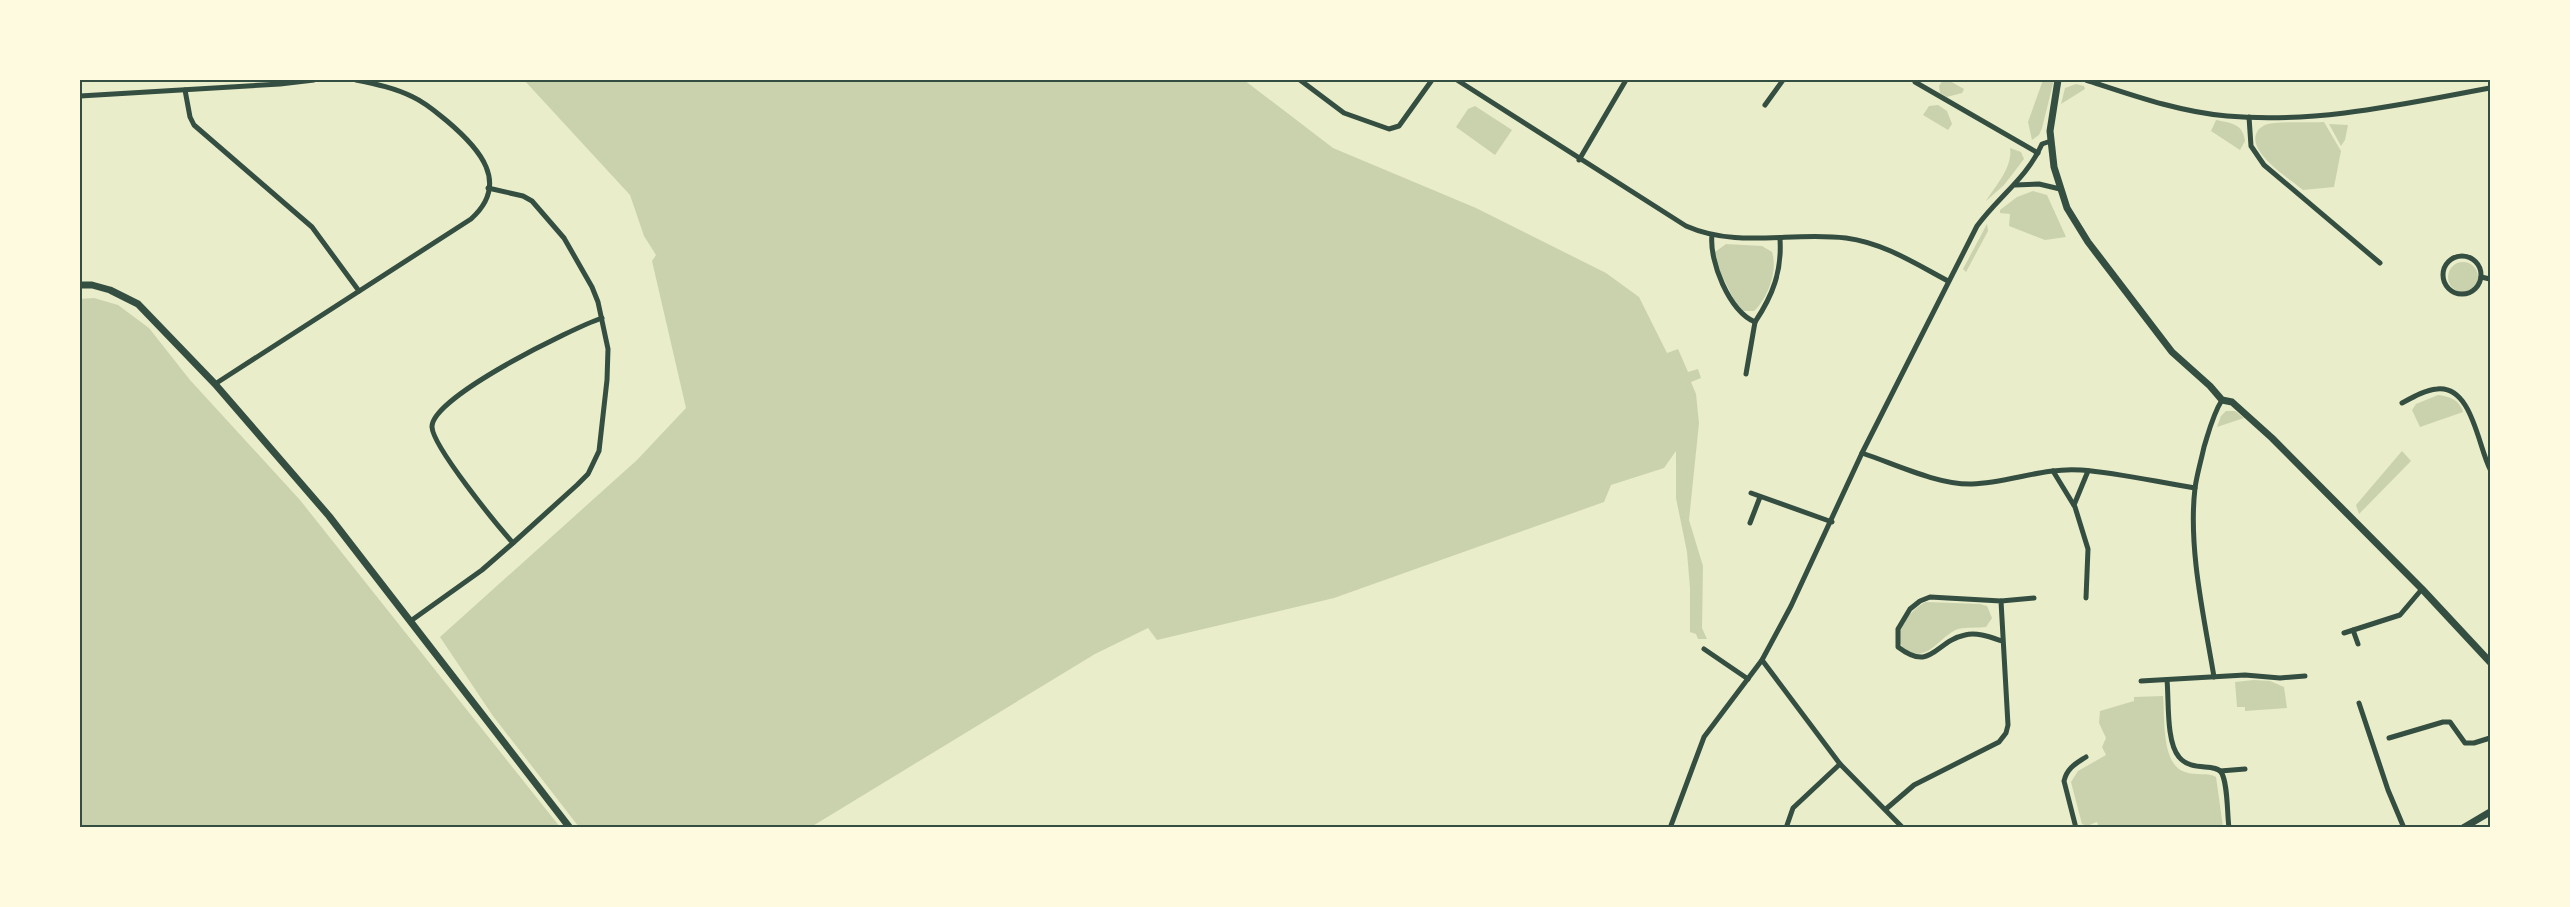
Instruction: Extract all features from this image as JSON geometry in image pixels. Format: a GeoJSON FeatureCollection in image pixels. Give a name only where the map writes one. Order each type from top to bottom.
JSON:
{"type":"FeatureCollection","features":[{"type":"Feature","properties":{"kind":"street"},"geometry":{"type":"LineString","coordinates":[[80,96],[314,80]]}},
{"type":"Feature","properties":{"kind":"street"},"geometry":{"type":"LineString","coordinates":[[215,384],[471,219],[480,211],[487,199],[490,178],[480,154],[457,129],[430,107],[392,88],[356,80]]}},
{"type":"Feature","properties":{"kind":"street"},"geometry":{"type":"LineString","coordinates":[[1300,80],[1344,113],[1389,129],[1399,126],[1432,80]]}},
{"type":"Feature","properties":{"kind":"street"},"geometry":{"type":"LineString","coordinates":[[1457,80],[1579,160],[1686,226],[1712,235],[1745,239],[1827,237],[1863,241],[1890,250],[1948,281]]}},
{"type":"Feature","properties":{"kind":"street"},"geometry":{"type":"LineString","coordinates":[[1579,160],[1626,80]]}},
{"type":"Feature","properties":{"kind":"street"},"geometry":{"type":"LineString","coordinates":[[1765,105],[1783,80]]}},
{"type":"Feature","properties":{"kind":"street"},"geometry":{"type":"LineString","coordinates":[[2058,80],[2052,112],[2051,141],[2054,167],[2060,189],[2076,225],[2172,352],[2222,400],[2232,402],[2245,411],[2422,589],[2490,662]]}},
{"type":"Feature","properties":{"kind":"street"},"geometry":{"type":"LineString","coordinates":[[2086,80],[2173,107],[2217,115],[2249,117],[2333,115],[2490,88]]}},
{"type":"Feature","properties":{"kind":"street"},"geometry":{"type":"LineString","coordinates":[[1915,82],[2038,153]]}},
{"type":"Feature","properties":{"kind":"street"},"geometry":{"type":"LineString","coordinates":[[185,90],[190,117],[195,125],[312,226],[359,291]]}},
{"type":"Feature","properties":{"kind":"street"},"geometry":{"type":"LineString","coordinates":[[2249,117],[2251,146],[2264,165],[2380,262]]}},
{"type":"Feature","properties":{"kind":"street"},"geometry":{"type":"LineString","coordinates":[[1670,828],[1704,737],[1762,660],[1832,522],[1862,453],[1977,226],[1987,212],[2015,185],[2042,144],[2051,141]]}},
{"type":"Feature","properties":{"kind":"street"},"geometry":{"type":"LineString","coordinates":[[2015,185],[2039,184],[2060,189]]}},
{"type":"Feature","properties":{"kind":"street"},"geometry":{"type":"LineString","coordinates":[[412,620],[482,570],[513,543],[588,474],[599,452],[608,362],[602,318],[586,273],[542,210],[523,196],[488,188]]}},
{"type":"Feature","properties":{"kind":"street"},"geometry":{"type":"LineString","coordinates":[[1712,235],[1714,264],[1735,306],[1742,314],[1755,322]]}},
{"type":"Feature","properties":{"kind":"street"},"geometry":{"type":"LineString","coordinates":[[1746,374],[1755,322],[1766,306],[1779,272],[1780,239]]}},
{"type":"Feature","properties":{"kind":"street"},"geometry":{"type":"LineString","coordinates":[[2462,256],[2477,263],[2481,277],[2476,288],[2471,292],[2458,294],[2446,286],[2443,271],[2449,261],[2462,256]]}},
{"type":"Feature","properties":{"kind":"street"},"geometry":{"type":"LineString","coordinates":[[2481,277],[2490,279]]}},
{"type":"Feature","properties":{"kind":"street"},"geometry":{"type":"LineString","coordinates":[[80,285],[92,285],[110,290],[138,304],[215,384],[322,507],[412,620],[570,828]]}},
{"type":"Feature","properties":{"kind":"street"},"geometry":{"type":"LineString","coordinates":[[513,543],[448,457],[433,432],[432,424],[440,410],[486,376],[565,333],[602,318]]}},
{"type":"Feature","properties":{"kind":"street"},"geometry":{"type":"LineString","coordinates":[[2402,403],[2439,388],[2450,390],[2457,395],[2469,411],[2490,469]]}},
{"type":"Feature","properties":{"kind":"street"},"geometry":{"type":"LineString","coordinates":[[2214,676],[2202,608],[2195,545],[2195,488],[2207,436],[2216,409],[2222,400]]}},
{"type":"Feature","properties":{"kind":"street"},"geometry":{"type":"LineString","coordinates":[[1862,453],[1921,473],[1971,484],[2053,471],[2088,471],[2195,488]]}},
{"type":"Feature","properties":{"kind":"street"},"geometry":{"type":"LineString","coordinates":[[2053,471],[2074,506],[2088,549],[2086,598]]}},
{"type":"Feature","properties":{"kind":"street"},"geometry":{"type":"LineString","coordinates":[[2074,506],[2088,471]]}},
{"type":"Feature","properties":{"kind":"street"},"geometry":{"type":"LineString","coordinates":[[1751,493],[1832,522]]}},
{"type":"Feature","properties":{"kind":"street"},"geometry":{"type":"LineString","coordinates":[[1750,523],[1760,497]]}},
{"type":"Feature","properties":{"kind":"street"},"geometry":{"type":"LineString","coordinates":[[2344,633],[2400,615],[2422,589]]}},
{"type":"Feature","properties":{"kind":"street"},"geometry":{"type":"LineString","coordinates":[[2002,641],[1979,634],[1967,634],[1954,638],[1930,656],[1919,658],[1910,656],[1899,647],[1897,632],[1910,609],[1930,597],[2001,601],[2034,598]]}},
{"type":"Feature","properties":{"kind":"street"},"geometry":{"type":"LineString","coordinates":[[1886,808],[1914,785],[1988,750],[2006,733],[2009,719],[2001,601]]}},
{"type":"Feature","properties":{"kind":"street"},"geometry":{"type":"LineString","coordinates":[[2353,630],[2358,644]]}},
{"type":"Feature","properties":{"kind":"street"},"geometry":{"type":"LineString","coordinates":[[1704,649],[1748,679]]}},
{"type":"Feature","properties":{"kind":"street"},"geometry":{"type":"LineString","coordinates":[[1762,660],[1840,764],[1886,808],[1903,828]]}},
{"type":"Feature","properties":{"kind":"street"},"geometry":{"type":"LineString","coordinates":[[2141,681],[2245,675],[2280,678],[2305,676]]}},
{"type":"Feature","properties":{"kind":"street"},"geometry":{"type":"LineString","coordinates":[[2167,680],[2174,749],[2186,763],[2193,767],[2216,768],[2220,771],[2245,769]]}},
{"type":"Feature","properties":{"kind":"street"},"geometry":{"type":"LineString","coordinates":[[2359,703],[2388,790],[2404,828]]}},
{"type":"Feature","properties":{"kind":"street"},"geometry":{"type":"LineString","coordinates":[[2389,738],[2450,722],[2465,743],[2490,738]]}},
{"type":"Feature","properties":{"kind":"street"},"geometry":{"type":"LineString","coordinates":[[2076,828],[2064,781],[2071,766],[2086,757]]}},
{"type":"Feature","properties":{"kind":"street"},"geometry":{"type":"LineString","coordinates":[[1786,828],[1792,808],[1840,764]]}},
{"type":"Feature","properties":{"kind":"street"},"geometry":{"type":"LineString","coordinates":[[2220,771],[2224,784],[2229,828]]}},
{"type":"Feature","properties":{"kind":"street"},"geometry":{"type":"LineString","coordinates":[[2463,828],[2490,812]]}},
{"type":"Feature","properties":{"kind":"green space"},"geometry":{"type":"Polygon","coordinates":[[[524,80],[1244,80],[1333,148],[1476,208],[1606,273],[1639,297],[1667,353],[1678,349],[1688,372],[1698,369],[1701,378],[1691,382],[1696,394],[1699,423],[1689,520],[1703,566],[1702,628],[1707,639],[1698,639],[1696,634],[1690,632],[1687,552],[1676,498],[1676,451],[1664,468],[1611,485],[1604,502],[1334,598],[1157,640],[1148,628],[1095,654],[811,827],[579,827],[493,716],[440,637],[637,460],[686,408],[652,261],[656,255],[644,236],[630,195],[524,80]]]}},
{"type":"Feature","properties":{"kind":"green space"},"geometry":{"type":"Polygon","coordinates":[[[1943,80],[1948,80],[1964,89],[1962,93],[1947,97],[1940,93],[1939,86],[1943,80]]]}},
{"type":"Feature","properties":{"kind":"green space"},"geometry":{"type":"Polygon","coordinates":[[[2043,80],[2054,80],[2042,128],[2039,135],[2032,140],[2028,122],[2043,80]]]}},
{"type":"Feature","properties":{"kind":"green space"},"geometry":{"type":"Polygon","coordinates":[[[2076,84],[2084,86],[2085,89],[2061,104],[2065,88],[2076,84]]]}},
{"type":"Feature","properties":{"kind":"green space"},"geometry":{"type":"Polygon","coordinates":[[[1938,105],[1947,111],[1952,124],[1948,130],[1923,115],[1929,106],[1938,105]]]}},
{"type":"Feature","properties":{"kind":"green space"},"geometry":{"type":"Polygon","coordinates":[[[1475,106],[1512,130],[1495,155],[1456,127],[1468,109],[1475,106]]]}},
{"type":"Feature","properties":{"kind":"green space"},"geometry":{"type":"Polygon","coordinates":[[[2216,120],[2239,127],[2245,141],[2240,150],[2211,131],[2216,120]]]}},
{"type":"Feature","properties":{"kind":"green space"},"geometry":{"type":"Polygon","coordinates":[[[2324,122],[2341,151],[2334,187],[2303,190],[2263,156],[2255,140],[2257,132],[2266,124],[2324,122]]]}},
{"type":"Feature","properties":{"kind":"green space"},"geometry":{"type":"Polygon","coordinates":[[[2329,124],[2348,125],[2345,140],[2341,146],[2329,124]]]}},
{"type":"Feature","properties":{"kind":"green space"},"geometry":{"type":"Polygon","coordinates":[[[2010,148],[2021,152],[2024,159],[2004,185],[1986,201],[2006,169],[2010,148]]]}},
{"type":"Feature","properties":{"kind":"green space"},"geometry":{"type":"Polygon","coordinates":[[[2033,191],[2047,195],[2066,237],[2045,240],[2009,226],[2010,214],[2000,213],[2000,210],[2017,197],[2033,191]]]}},
{"type":"Feature","properties":{"kind":"green space"},"geometry":{"type":"Polygon","coordinates":[[[1987,224],[1988,231],[1966,272],[1963,269],[1987,224]]]}},
{"type":"Feature","properties":{"kind":"green space"},"geometry":{"type":"Polygon","coordinates":[[[1726,244],[1762,246],[1772,252],[1773,275],[1764,299],[1754,311],[1743,311],[1737,306],[1715,261],[1715,252],[1726,244]]]}},
{"type":"Feature","properties":{"kind":"green space"},"geometry":{"type":"Polygon","coordinates":[[[2463,262],[2469,263],[2477,271],[2477,283],[2469,291],[2463,292],[2457,291],[2449,283],[2448,277],[2449,271],[2457,263],[2463,262]]]}},
{"type":"Feature","properties":{"kind":"green space"},"geometry":{"type":"Polygon","coordinates":[[[94,298],[118,305],[149,328],[190,380],[300,500],[560,827],[80,827],[80,299],[94,298]]]}},
{"type":"Feature","properties":{"kind":"green space"},"geometry":{"type":"Polygon","coordinates":[[[2438,395],[2454,399],[2463,412],[2420,427],[2412,410],[2416,404],[2438,395]]]}},
{"type":"Feature","properties":{"kind":"green space"},"geometry":{"type":"Polygon","coordinates":[[[2226,411],[2235,411],[2244,418],[2217,427],[2221,416],[2226,411]]]}},
{"type":"Feature","properties":{"kind":"green space"},"geometry":{"type":"Polygon","coordinates":[[[2402,451],[2411,461],[2359,514],[2356,505],[2402,451]]]}},
{"type":"Feature","properties":{"kind":"green space"},"geometry":{"type":"Polygon","coordinates":[[[1926,602],[1980,604],[1987,606],[1992,618],[1986,627],[1958,629],[1929,650],[1913,654],[1900,642],[1901,625],[1907,617],[1926,602]]]}},
{"type":"Feature","properties":{"kind":"green space"},"geometry":{"type":"Polygon","coordinates":[[[2270,681],[2284,687],[2287,708],[2245,711],[2245,707],[2237,707],[2235,682],[2270,681]]]}},
{"type":"Feature","properties":{"kind":"green space"},"geometry":{"type":"Polygon","coordinates":[[[2163,696],[2166,739],[2172,760],[2177,768],[2185,772],[2216,777],[2223,827],[2099,828],[2097,822],[2087,826],[2082,824],[2071,782],[2078,771],[2106,755],[2102,747],[2106,738],[2099,723],[2100,711],[2134,701],[2134,697],[2163,696]]]}}]}
